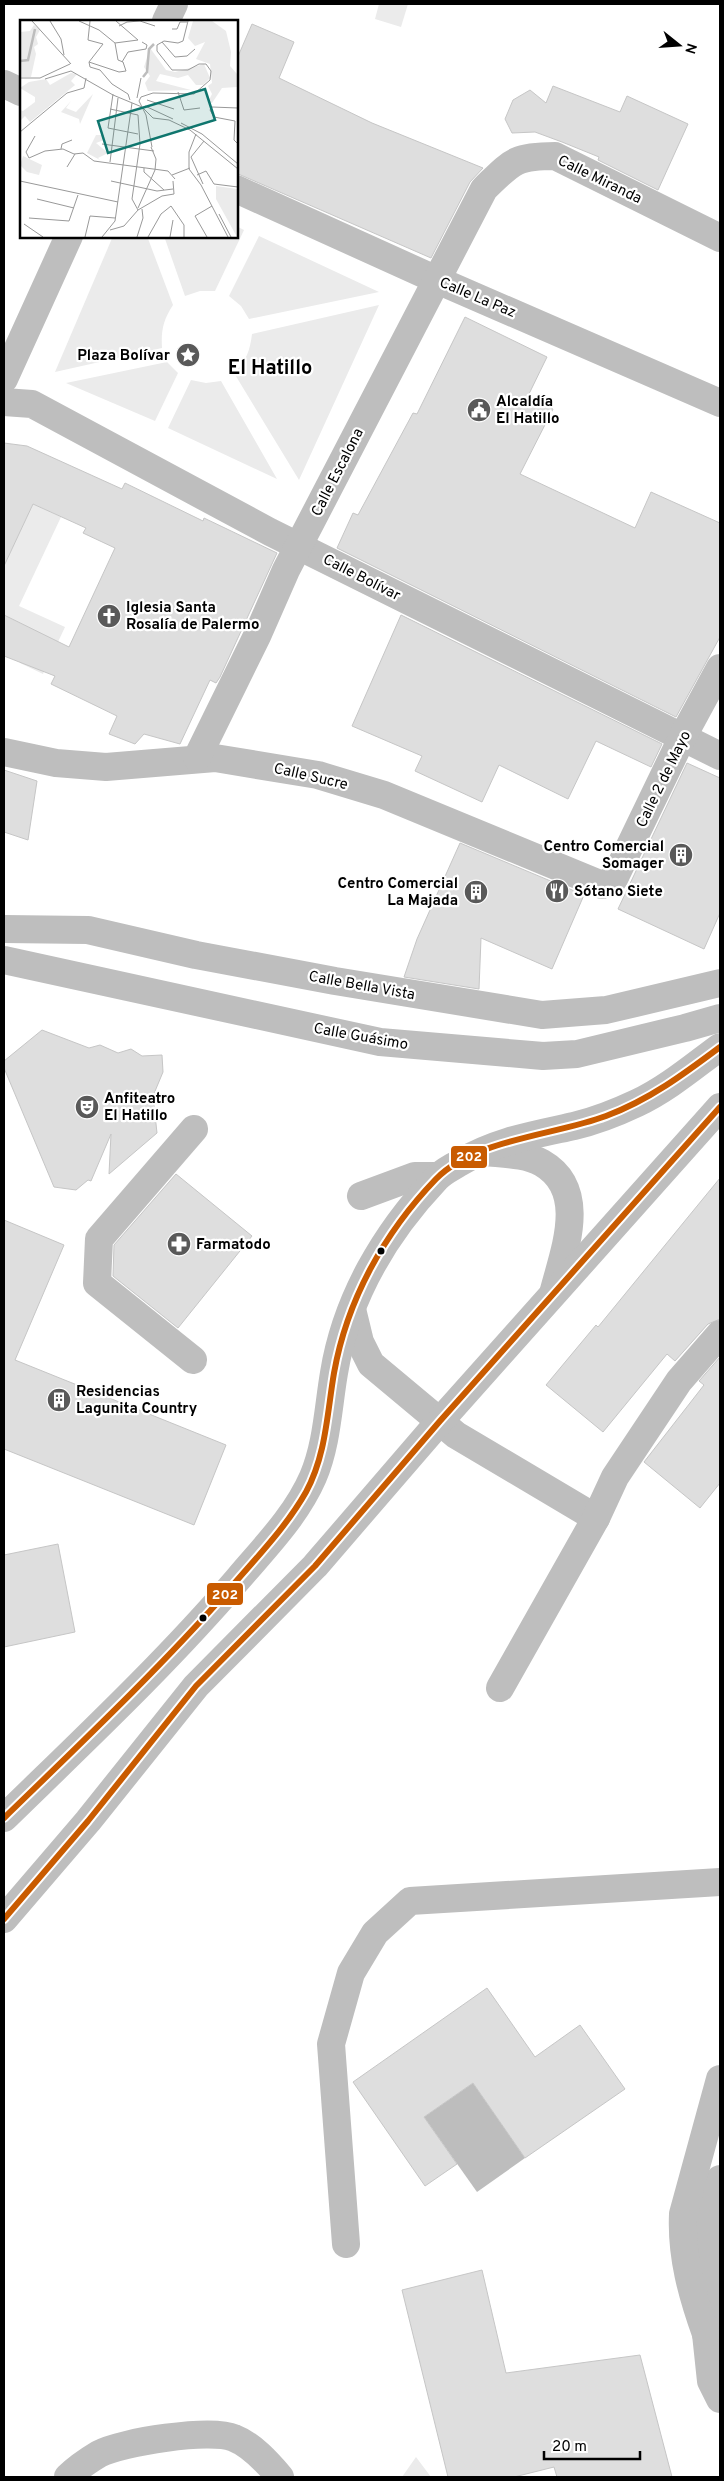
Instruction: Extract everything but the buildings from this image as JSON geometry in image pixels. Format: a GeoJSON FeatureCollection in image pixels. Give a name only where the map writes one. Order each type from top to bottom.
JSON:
{"type":"FeatureCollection","features":[{"type":"Feature","properties":{"kind":"street"},"geometry":{"type":"LineString","coordinates":[[166,20],[174,4]]}},
{"type":"Feature","properties":{"kind":"street"},"geometry":{"type":"LineString","coordinates":[[4,84],[20,92]]}},
{"type":"Feature","properties":{"kind":"street","name":"Calle Miranda"},"geometry":{"type":"LineString","coordinates":[[484,189],[514,161],[526,157],[555,156],[720,238]]}},
{"type":"Feature","properties":{"kind":"street","name":"Calle Escalona"},"geometry":{"type":"LineString","coordinates":[[197,758],[286,570],[484,189]]}},
{"type":"Feature","properties":{"kind":"street","name":"Calle La Paz"},"geometry":{"type":"LineString","coordinates":[[238,190],[437,280],[720,403]]}},
{"type":"Feature","properties":{"kind":"street"},"geometry":{"type":"LineString","coordinates":[[4,379],[68,238]]}},
{"type":"Feature","properties":{"kind":"street","name":"Calle Bolívar"},"geometry":{"type":"LineString","coordinates":[[4,402],[32,404],[300,546],[720,756]]}},
{"type":"Feature","properties":{"kind":"street","name":"Calle 2 de Mayo"},"geometry":{"type":"LineString","coordinates":[[602,885],[614,879],[682,738],[720,668]]}},
{"type":"Feature","properties":{"kind":"street","name":"Calle Sucre"},"geometry":{"type":"LineString","coordinates":[[4,752],[56,762],[106,767],[215,758],[318,775],[384,795],[602,885]]}},
{"type":"Feature","properties":{"kind":"street","name":"Calle Bella Vista"},"geometry":{"type":"LineString","coordinates":[[4,929],[88,930],[196,955],[335,981],[542,1015],[606,1010],[720,983]]}},
{"type":"Feature","properties":{"kind":"street","name":"Calle Guásimo"},"geometry":{"type":"LineString","coordinates":[[4,960],[380,1042],[543,1056],[578,1054],[720,1018]]}},
{"type":"Feature","properties":{"kind":"street"},"geometry":{"type":"LineString","coordinates":[[4,1818],[146,1680],[221,1599],[298,1506],[314,1476],[323,1445],[334,1371],[352,1308],[366,1272],[391,1235],[438,1176],[479,1151],[531,1134],[577,1125],[638,1103],[669,1084],[720,1047]]}},
{"type":"Feature","properties":{"kind":"street"},"geometry":{"type":"LineString","coordinates":[[4,1919],[88,1821],[196,1686],[315,1566],[440,1421],[720,1107]]}},
{"type":"Feature","properties":{"kind":"street"},"geometry":{"type":"LineString","coordinates":[[194,1129],[99,1239],[97,1282],[194,1360]]}},
{"type":"Feature","properties":{"kind":"street"},"geometry":{"type":"LineString","coordinates":[[479,1151],[522,1157],[542,1164],[557,1178],[567,1194],[571,1213],[569,1232],[553,1294]]}},
{"type":"Feature","properties":{"kind":"street"},"geometry":{"type":"LineString","coordinates":[[361,1196],[415,1176],[438,1176]]}},
{"type":"Feature","properties":{"kind":"street"},"geometry":{"type":"LineString","coordinates":[[352,1308],[360,1342],[370,1364],[456,1435],[596,1518]]}},
{"type":"Feature","properties":{"kind":"street"},"geometry":{"type":"LineString","coordinates":[[500,1688],[596,1518],[616,1477],[679,1382],[720,1334]]}},
{"type":"Feature","properties":{"kind":"street"},"geometry":{"type":"LineString","coordinates":[[346,2244],[331,2044],[351,1973],[375,1933],[410,1901],[720,1882]]}},
{"type":"Feature","properties":{"kind":"street"},"geometry":{"type":"LineString","coordinates":[[717,2382],[706,2334],[692,2294],[682,2234],[683,2214],[720,2079]]}},
{"type":"Feature","properties":{"kind":"street"},"geometry":{"type":"LineString","coordinates":[[706,2334],[709,2217],[720,2179]]}},
{"type":"Feature","properties":{"kind":"street"},"geometry":{"type":"LineString","coordinates":[[68,2477],[99,2454],[130,2443],[196,2434],[233,2437],[265,2460],[280,2477]]}},
{"type":"Feature","properties":{"kind":"shaded area"},"geometry":{"type":"Polygon","coordinates":[[[379,4],[408,4],[401,27],[375,19],[379,4]]]}},
{"type":"Feature","properties":{"kind":"shaded area"},"geometry":{"type":"Polygon","coordinates":[[[238,227],[244,230],[215,291],[200,291],[185,296],[165,238],[238,238],[238,227]]]}},
{"type":"Feature","properties":{"kind":"shaded area"},"geometry":{"type":"Polygon","coordinates":[[[259,236],[379,292],[249,319],[241,306],[229,296],[259,236]]]}},
{"type":"Feature","properties":{"kind":"shaded area"},"geometry":{"type":"Polygon","coordinates":[[[112,238],[148,238],[173,305],[163,326],[162,348],[55,372],[112,238]]]}},
{"type":"Feature","properties":{"kind":"shaded area"},"geometry":{"type":"Polygon","coordinates":[[[379,305],[299,480],[234,373],[247,355],[252,334],[379,305]]]}},
{"type":"Feature","properties":{"kind":"shaded area"},"geometry":{"type":"Polygon","coordinates":[[[167,362],[178,373],[155,421],[66,383],[167,362]]]}},
{"type":"Feature","properties":{"kind":"shaded area"},"geometry":{"type":"Polygon","coordinates":[[[191,380],[206,383],[221,381],[277,479],[168,428],[191,380]]]}},
{"type":"Feature","properties":{"kind":"shaded area"},"geometry":{"type":"Polygon","coordinates":[[[33,504],[61,517],[19,606],[65,627],[43,674],[20,663],[35,631],[4,615],[4,566],[33,504]]]}},
{"type":"Feature","properties":{"kind":"shaded area"},"geometry":{"type":"Polygon","coordinates":[[[473,2083],[525,2158],[477,2192],[424,2117],[473,2083]]]}},
{"type":"Feature","properties":{"kind":"shaded area"},"geometry":{"type":"Polygon","coordinates":[[[416,2457],[431,2477],[402,2477],[416,2457]]]}},
{"type":"Feature","properties":{"kind":"transit line","name":"202"},"geometry":{"type":"LineString","coordinates":[[4,1818],[118,1707],[173,1650],[227,1592],[298,1506],[313,1478],[318,1464],[340,1346],[358,1294],[384,1245],[417,1200],[436,1179],[452,1166],[494,1146],[586,1123],[622,1110],[666,1086],[720,1047]]}},
{"type":"Feature","properties":{"kind":"transit line","name":"202"},"geometry":{"type":"LineString","coordinates":[[4,1919],[88,1821],[196,1686],[315,1566],[440,1421],[720,1107]]}},
{"type":"Feature","properties":{"kind":"place","name":"Plaza Bolívar"},"geometry":{"type":"Point","coordinates":[188,355]}},
{"type":"Feature","properties":{"kind":"place","name":"Alcaldía El Hatillo"},"geometry":{"type":"Point","coordinates":[479,410]}},
{"type":"Feature","properties":{"kind":"place","name":"Iglesia Santa Rosalía de Palermo"},"geometry":{"type":"Point","coordinates":[109,616]}},
{"type":"Feature","properties":{"kind":"place","name":"Centro Comercial Somager"},"geometry":{"type":"Point","coordinates":[681,855]}},
{"type":"Feature","properties":{"kind":"place","name":"Sótano Siete"},"geometry":{"type":"Point","coordinates":[557,891]}},
{"type":"Feature","properties":{"kind":"place","name":"Centro Comercial La Majada"},"geometry":{"type":"Point","coordinates":[476,892]}},
{"type":"Feature","properties":{"kind":"place","name":"Anfiteatro El Hatillo"},"geometry":{"type":"Point","coordinates":[87,1107]}},
{"type":"Feature","properties":{"kind":"place","name":"Farmatodo"},"geometry":{"type":"Point","coordinates":[179,1244]}},
{"type":"Feature","properties":{"kind":"place","name":"Residencias Lagunita Country"},"geometry":{"type":"Point","coordinates":[59,1400]}},
{"type":"Feature","properties":{"kind":"district","name":"El Hatillo"},"geometry":{"type":"Point","coordinates":[270,367]}}]}
